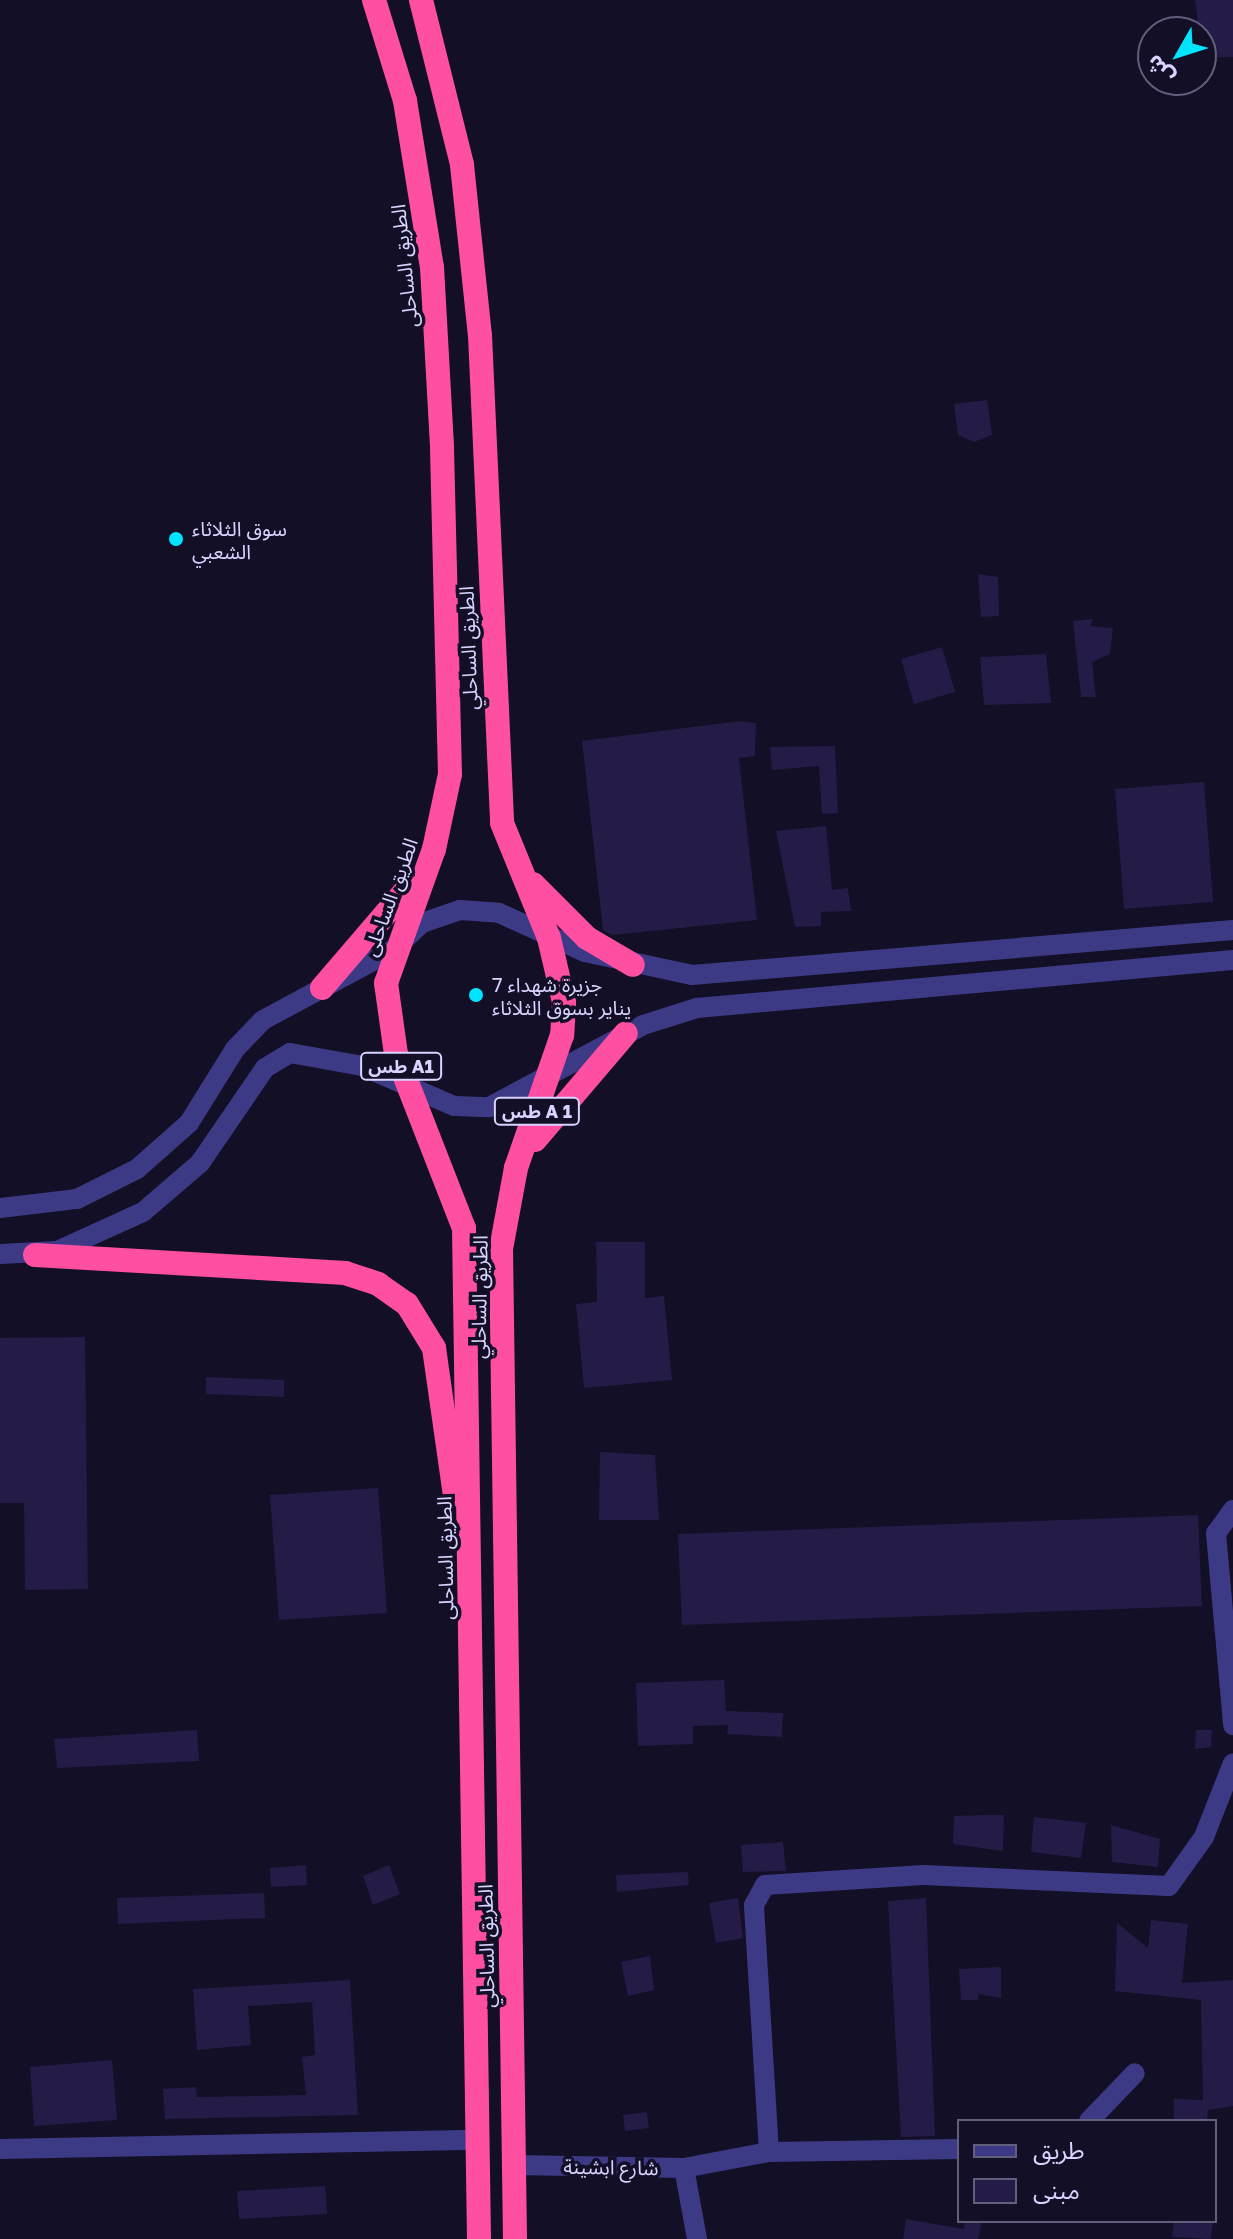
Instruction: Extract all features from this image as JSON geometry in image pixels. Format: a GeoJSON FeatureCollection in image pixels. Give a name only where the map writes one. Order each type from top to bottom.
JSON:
{"type":"FeatureCollection","features":[{"type":"Feature","properties":{"kind":"highway","name":"الطريق الساحلى"},"geometry":{"type":"LineString","coordinates":[[374,0],[405,101],[432,267],[450,774],[434,849],[393,950],[387,1023],[464,1228],[478,2140]]}},
{"type":"Feature","properties":{"kind":"highway","name":"الطريق الساحلي"},"geometry":{"type":"LineString","coordinates":[[421,0],[462,165],[487,435],[496,777],[516,863],[549,938],[564,1002],[562,1035],[516,1168],[501,1249],[515,2239]]}},
{"type":"Feature","properties":{"kind":"highway"},"geometry":{"type":"LineString","coordinates":[[322,988],[371,936],[434,849]]}},
{"type":"Feature","properties":{"kind":"highway"},"geometry":{"type":"LineString","coordinates":[[516,863],[563,918],[633,965]]}},
{"type":"Feature","properties":{"kind":"highway"},"geometry":{"type":"LineString","coordinates":[[516,1168],[568,1096],[626,1033]]}},
{"type":"Feature","properties":{"kind":"highway"},"geometry":{"type":"LineString","coordinates":[[35,1255],[345,1273],[394,1293],[418,1318],[434,1348],[469,1563]]}},
{"type":"Feature","properties":{"kind":"highway"},"geometry":{"type":"LineString","coordinates":[[478,2140],[479,2239]]}},
{"type":"Feature","properties":{"kind":"street"},"geometry":{"type":"LineString","coordinates":[[0,1208],[77,1199],[137,1169],[189,1123],[249,1034],[322,988],[393,950],[422,923],[460,910],[499,913],[549,938],[633,965],[692,975],[1233,930]]}},
{"type":"Feature","properties":{"kind":"street"},"geometry":{"type":"LineString","coordinates":[[0,1254],[35,1255],[101,1236],[163,1198],[200,1163],[265,1068],[281,1056],[311,1052],[408,1082],[437,1101],[472,1108],[506,1102],[626,1033],[697,1008],[1233,960]]}},
{"type":"Feature","properties":{"kind":"street"},"geometry":{"type":"LineString","coordinates":[[1233,1510],[1216,1533],[1233,1725]]}},
{"type":"Feature","properties":{"kind":"street"},"geometry":{"type":"LineString","coordinates":[[769,2152],[754,1905],[765,1885],[924,1875],[1169,1886],[1204,1837],[1233,1763]]}},
{"type":"Feature","properties":{"kind":"street"},"geometry":{"type":"LineString","coordinates":[[1091,2119],[1135,2073]]}},
{"type":"Feature","properties":{"kind":"street"},"geometry":{"type":"LineString","coordinates":[[0,2149],[478,2140]]}},
{"type":"Feature","properties":{"kind":"street"},"geometry":{"type":"LineString","coordinates":[[684,2168],[769,2152],[957,2149]]}},
{"type":"Feature","properties":{"kind":"street","name":"شارع ابشينة"},"geometry":{"type":"LineString","coordinates":[[514,2165],[684,2168],[697,2239]]}},
{"type":"Feature","properties":{"kind":"building"},"geometry":{"type":"Polygon","coordinates":[[[1195,0],[1233,0],[1233,57],[1217,58],[1217,16],[1197,16],[1195,0]]]}},
{"type":"Feature","properties":{"kind":"building"},"geometry":{"type":"Polygon","coordinates":[[[987,400],[992,435],[974,442],[958,435],[954,404],[987,400]]]}},
{"type":"Feature","properties":{"kind":"building"},"geometry":{"type":"Polygon","coordinates":[[[978,574],[998,577],[999,616],[981,617],[978,574]]]}},
{"type":"Feature","properties":{"kind":"building"},"geometry":{"type":"Polygon","coordinates":[[[1093,619],[1090,626],[1113,628],[1110,654],[1092,662],[1096,697],[1081,697],[1073,621],[1093,619]]]}},
{"type":"Feature","properties":{"kind":"building"},"geometry":{"type":"Polygon","coordinates":[[[942,647],[955,692],[914,704],[901,659],[942,647]]]}},
{"type":"Feature","properties":{"kind":"building"},"geometry":{"type":"Polygon","coordinates":[[[1046,654],[1051,703],[984,705],[980,657],[1046,654]]]}},
{"type":"Feature","properties":{"kind":"building"},"geometry":{"type":"Polygon","coordinates":[[[740,721],[756,723],[755,756],[739,758],[757,920],[612,935],[603,930],[582,741],[740,721]]]}},
{"type":"Feature","properties":{"kind":"building"},"geometry":{"type":"Polygon","coordinates":[[[835,746],[838,813],[822,814],[819,766],[772,770],[770,747],[835,746]]]}},
{"type":"Feature","properties":{"kind":"building"},"geometry":{"type":"Polygon","coordinates":[[[1204,782],[1213,902],[1124,909],[1115,789],[1204,782]]]}},
{"type":"Feature","properties":{"kind":"building"},"geometry":{"type":"Polygon","coordinates":[[[826,826],[832,890],[848,888],[851,911],[821,912],[821,926],[795,927],[776,831],[826,826]]]}},
{"type":"Feature","properties":{"kind":"building"},"geometry":{"type":"Polygon","coordinates":[[[596,1242],[645,1242],[645,1298],[664,1296],[672,1380],[584,1388],[576,1304],[597,1302],[596,1242]]]}},
{"type":"Feature","properties":{"kind":"building"},"geometry":{"type":"Polygon","coordinates":[[[85,1337],[88,1589],[25,1590],[24,1503],[0,1503],[0,1338],[85,1337]]]}},
{"type":"Feature","properties":{"kind":"building"},"geometry":{"type":"Polygon","coordinates":[[[206,1377],[284,1380],[284,1397],[206,1394],[206,1377]]]}},
{"type":"Feature","properties":{"kind":"building"},"geometry":{"type":"Polygon","coordinates":[[[600,1452],[655,1455],[659,1520],[599,1520],[600,1452]]]}},
{"type":"Feature","properties":{"kind":"building"},"geometry":{"type":"Polygon","coordinates":[[[378,1488],[387,1613],[279,1620],[270,1495],[378,1488]]]}},
{"type":"Feature","properties":{"kind":"building"},"geometry":{"type":"Polygon","coordinates":[[[1198,1515],[1202,1606],[682,1625],[678,1534],[1198,1515]]]}},
{"type":"Feature","properties":{"kind":"building"},"geometry":{"type":"Polygon","coordinates":[[[724,1680],[726,1711],[783,1713],[782,1737],[727,1734],[728,1725],[693,1726],[693,1744],[638,1746],[636,1683],[724,1680]]]}},
{"type":"Feature","properties":{"kind":"building"},"geometry":{"type":"Polygon","coordinates":[[[197,1730],[199,1761],[57,1768],[54,1739],[197,1730]]]}},
{"type":"Feature","properties":{"kind":"building"},"geometry":{"type":"Polygon","coordinates":[[[1196,1730],[1212,1730],[1211,1747],[1195,1749],[1196,1730]]]}},
{"type":"Feature","properties":{"kind":"building"},"geometry":{"type":"Polygon","coordinates":[[[1004,1815],[1003,1851],[953,1844],[954,1816],[1004,1815]]]}},
{"type":"Feature","properties":{"kind":"building"},"geometry":{"type":"Polygon","coordinates":[[[1034,1817],[1086,1823],[1081,1858],[1031,1852],[1034,1817]]]}},
{"type":"Feature","properties":{"kind":"building"},"geometry":{"type":"Polygon","coordinates":[[[1111,1825],[1160,1839],[1158,1867],[1112,1862],[1111,1825]]]}},
{"type":"Feature","properties":{"kind":"building"},"geometry":{"type":"Polygon","coordinates":[[[783,1842],[786,1871],[743,1872],[741,1845],[783,1842]]]}},
{"type":"Feature","properties":{"kind":"building"},"geometry":{"type":"Polygon","coordinates":[[[306,1865],[307,1885],[271,1887],[270,1868],[306,1865]]]}},
{"type":"Feature","properties":{"kind":"building"},"geometry":{"type":"Polygon","coordinates":[[[389,1865],[400,1894],[373,1905],[363,1876],[389,1865]]]}},
{"type":"Feature","properties":{"kind":"building"},"geometry":{"type":"Polygon","coordinates":[[[688,1872],[689,1885],[617,1892],[616,1875],[688,1872]]]}},
{"type":"Feature","properties":{"kind":"building"},"geometry":{"type":"Polygon","coordinates":[[[264,1893],[265,1918],[118,1924],[117,1898],[264,1893]]]}},
{"type":"Feature","properties":{"kind":"building"},"geometry":{"type":"Polygon","coordinates":[[[738,1898],[743,1938],[716,1943],[709,1903],[738,1898]]]}},
{"type":"Feature","properties":{"kind":"building"},"geometry":{"type":"Polygon","coordinates":[[[926,1898],[935,2136],[901,2137],[888,1901],[926,1898]]]}},
{"type":"Feature","properties":{"kind":"building"},"geometry":{"type":"Polygon","coordinates":[[[1151,1920],[1188,1924],[1182,1983],[1233,1980],[1233,2106],[1208,2110],[1207,2119],[1174,2119],[1174,2099],[1203,2100],[1201,2000],[1115,1991],[1117,1923],[1148,1948],[1151,1920]]]}},
{"type":"Feature","properties":{"kind":"building"},"geometry":{"type":"Polygon","coordinates":[[[650,1956],[654,1990],[628,1996],[621,1962],[650,1956]]]}},
{"type":"Feature","properties":{"kind":"building"},"geometry":{"type":"Polygon","coordinates":[[[1001,1967],[1001,1998],[978,1994],[978,2000],[961,2000],[959,1969],[1001,1967]]]}},
{"type":"Feature","properties":{"kind":"building"},"geometry":{"type":"Polygon","coordinates":[[[350,1980],[358,2115],[165,2119],[163,2089],[196,2087],[197,2097],[306,2095],[302,2057],[315,2055],[312,2002],[248,2006],[251,2045],[197,2050],[193,1989],[350,1980]]]}},
{"type":"Feature","properties":{"kind":"building"},"geometry":{"type":"Polygon","coordinates":[[[112,2060],[117,2120],[34,2126],[30,2067],[112,2060]]]}},
{"type":"Feature","properties":{"kind":"building"},"geometry":{"type":"Polygon","coordinates":[[[647,2112],[649,2128],[625,2131],[623,2115],[647,2112]]]}},
{"type":"Feature","properties":{"kind":"building"},"geometry":{"type":"Polygon","coordinates":[[[325,2186],[327,2214],[239,2219],[237,2191],[325,2186]]]}},
{"type":"Feature","properties":{"kind":"building"},"geometry":{"type":"Polygon","coordinates":[[[906,2219],[964,2229],[965,2223],[982,2223],[978,2239],[903,2239],[906,2219]]]}},
{"type":"Feature","properties":{"kind":"building"},"geometry":{"type":"Polygon","coordinates":[[[1174,2223],[1213,2223],[1211,2239],[1172,2237],[1174,2223]]]}},
{"type":"Feature","properties":{"kind":"place","name":"سوق الثلاثاء الشعبي"},"geometry":{"type":"Point","coordinates":[176,539]}},
{"type":"Feature","properties":{"kind":"place","name":"جزيرة شهداء 7 يناير بسوق الثلاثاء"},"geometry":{"type":"Point","coordinates":[476,995]}}]}
